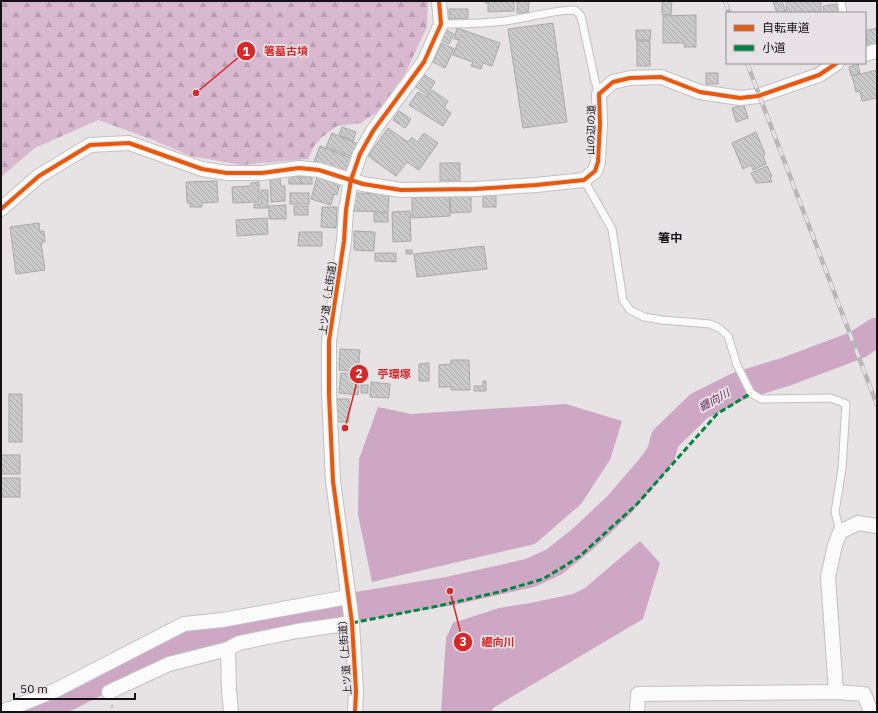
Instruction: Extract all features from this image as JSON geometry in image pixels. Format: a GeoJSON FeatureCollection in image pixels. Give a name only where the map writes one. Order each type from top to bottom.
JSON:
{"type":"FeatureCollection","features":[{"type":"Feature","properties":{"kind":"street","name":"上ツ道（上街道）"},"geometry":{"type":"LineString","coordinates":[[355,712],[356,690],[352,621],[333,480],[329,394],[329,348],[351,180],[360,154],[373,131],[424,62],[441,24],[439,1]]}},
{"type":"Feature","properties":{"kind":"street"},"geometry":{"type":"LineString","coordinates":[[866,54],[877,51]]}},
{"type":"Feature","properties":{"kind":"street","name":"山の辺の道"},"geometry":{"type":"LineString","coordinates":[[584,180],[595,171],[598,162],[600,124],[599,94],[613,82],[630,78],[661,78],[700,92],[740,98],[758,96],[819,75],[836,64]]}},
{"type":"Feature","properties":{"kind":"street"},"geometry":{"type":"LineString","coordinates":[[1,209],[39,176],[90,145],[129,143],[202,169],[227,173],[262,173],[298,168],[319,170],[363,184],[401,190],[475,189],[584,180]]}},
{"type":"Feature","properties":{"kind":"street"},"geometry":{"type":"LineString","coordinates":[[836,692],[828,576],[835,545],[840,532],[858,523],[877,526]]}},
{"type":"Feature","properties":{"kind":"street"},"geometry":{"type":"LineString","coordinates":[[2,712],[56,690],[184,624],[222,620],[348,599]]}},
{"type":"Feature","properties":{"kind":"street"},"geometry":{"type":"LineString","coordinates":[[109,692],[169,664],[228,649],[240,642],[352,621]]}},
{"type":"Feature","properties":{"kind":"street"},"geometry":{"type":"LineString","coordinates":[[228,649],[231,712]]}},
{"type":"Feature","properties":{"kind":"street"},"geometry":{"type":"LineString","coordinates":[[637,712],[638,694],[836,692],[864,694],[871,712]]}},
{"type":"Feature","properties":{"kind":"lane"},"geometry":{"type":"LineString","coordinates":[[841,1],[843,12]]}},
{"type":"Feature","properties":{"kind":"lane"},"geometry":{"type":"LineString","coordinates":[[441,24],[476,24],[510,21],[557,11],[575,10],[582,16],[599,94]]}},
{"type":"Feature","properties":{"kind":"lane"},"geometry":{"type":"LineString","coordinates":[[584,180],[612,229],[623,300],[630,310],[644,317],[710,324],[719,328],[728,336],[737,365],[751,393],[760,399],[831,398],[846,404],[842,469],[835,512],[840,532]]}},
{"type":"Feature","properties":{"kind":"green space"},"geometry":{"type":"Polygon","coordinates":[[[1,1],[428,1],[427,27],[405,74],[377,112],[361,123],[337,126],[322,137],[314,146],[308,159],[241,165],[191,156],[153,140],[98,120],[35,148],[1,177],[1,1]]]}},
{"type":"Feature","properties":{"kind":"shaded area"},"geometry":{"type":"Polygon","coordinates":[[[566,404],[622,421],[610,460],[581,504],[535,544],[372,582],[358,515],[359,459],[378,407],[411,414],[566,404]]]}},
{"type":"Feature","properties":{"kind":"shaded area"},"geometry":{"type":"Polygon","coordinates":[[[640,541],[660,563],[643,619],[493,708],[492,712],[441,712],[446,638],[453,623],[499,608],[573,594],[585,588],[640,541]]]}},
{"type":"Feature","properties":{"kind":"building"},"geometry":{"type":"Polygon","coordinates":[[[485,1],[514,1],[514,11],[488,12],[488,3],[485,3],[485,1]]]}},
{"type":"Feature","properties":{"kind":"building"},"geometry":{"type":"Polygon","coordinates":[[[517,1],[529,1],[528,13],[517,13],[517,1]]]}},
{"type":"Feature","properties":{"kind":"building"},"geometry":{"type":"Polygon","coordinates":[[[662,1],[672,1],[671,15],[662,15],[662,1]]]}},
{"type":"Feature","properties":{"kind":"building"},"geometry":{"type":"Polygon","coordinates":[[[782,1],[786,12],[777,12],[773,2],[782,1]]]}},
{"type":"Feature","properties":{"kind":"building"},"geometry":{"type":"Polygon","coordinates":[[[786,1],[821,1],[821,12],[787,12],[786,1]]]}},
{"type":"Feature","properties":{"kind":"building"},"geometry":{"type":"Polygon","coordinates":[[[837,4],[838,12],[824,12],[823,6],[837,4]]]}},
{"type":"Feature","properties":{"kind":"building"},"geometry":{"type":"Polygon","coordinates":[[[449,9],[468,9],[468,18],[449,19],[449,9]]]}},
{"type":"Feature","properties":{"kind":"building"},"geometry":{"type":"Polygon","coordinates":[[[696,15],[696,47],[684,47],[684,43],[663,43],[663,16],[696,15]]]}},
{"type":"Feature","properties":{"kind":"building"},"geometry":{"type":"Polygon","coordinates":[[[553,23],[567,122],[523,128],[508,29],[553,23]]]}},
{"type":"Feature","properties":{"kind":"building"},"geometry":{"type":"Polygon","coordinates":[[[457,28],[500,43],[492,66],[483,63],[481,69],[471,66],[473,62],[453,55],[459,40],[454,39],[457,28]]]}},
{"type":"Feature","properties":{"kind":"building"},"geometry":{"type":"Polygon","coordinates":[[[877,28],[877,45],[868,47],[866,31],[877,28]]]}},
{"type":"Feature","properties":{"kind":"building"},"geometry":{"type":"Polygon","coordinates":[[[446,30],[454,34],[449,44],[441,40],[446,30]]]}},
{"type":"Feature","properties":{"kind":"building"},"geometry":{"type":"Polygon","coordinates":[[[636,30],[651,30],[650,40],[636,40],[636,30]]]}},
{"type":"Feature","properties":{"kind":"building"},"geometry":{"type":"Polygon","coordinates":[[[637,41],[650,41],[650,66],[637,66],[637,41]]]}},
{"type":"Feature","properties":{"kind":"building"},"geometry":{"type":"Polygon","coordinates":[[[442,43],[454,49],[445,68],[433,62],[442,43]]]}},
{"type":"Feature","properties":{"kind":"building"},"geometry":{"type":"Polygon","coordinates":[[[858,64],[860,73],[851,76],[849,67],[858,64]]]}},
{"type":"Feature","properties":{"kind":"building"},"geometry":{"type":"Polygon","coordinates":[[[877,70],[877,98],[862,101],[860,91],[856,92],[852,76],[877,70]]]}},
{"type":"Feature","properties":{"kind":"building"},"geometry":{"type":"Polygon","coordinates":[[[706,73],[718,73],[718,84],[706,84],[706,73]]]}},
{"type":"Feature","properties":{"kind":"building"},"geometry":{"type":"Polygon","coordinates":[[[423,74],[435,82],[427,95],[415,86],[423,74]]]}},
{"type":"Feature","properties":{"kind":"building"},"geometry":{"type":"Polygon","coordinates":[[[432,90],[448,101],[444,108],[451,113],[443,126],[409,105],[418,92],[427,97],[432,90]]]}},
{"type":"Feature","properties":{"kind":"building"},"geometry":{"type":"Polygon","coordinates":[[[744,105],[748,118],[736,122],[732,108],[744,105]]]}},
{"type":"Feature","properties":{"kind":"building"},"geometry":{"type":"Polygon","coordinates":[[[399,111],[411,119],[405,128],[393,120],[399,111]]]}},
{"type":"Feature","properties":{"kind":"building"},"geometry":{"type":"Polygon","coordinates":[[[342,127],[356,132],[353,141],[339,135],[342,127]]]}},
{"type":"Feature","properties":{"kind":"building"},"geometry":{"type":"Polygon","coordinates":[[[388,128],[408,142],[412,137],[417,142],[424,133],[438,143],[419,170],[407,162],[396,176],[368,156],[388,128]]]}},
{"type":"Feature","properties":{"kind":"building"},"geometry":{"type":"Polygon","coordinates":[[[756,132],[765,154],[763,156],[766,164],[753,170],[751,165],[743,169],[732,143],[756,132]]]}},
{"type":"Feature","properties":{"kind":"building"},"geometry":{"type":"Polygon","coordinates":[[[332,133],[358,144],[353,157],[326,147],[332,133]]]}},
{"type":"Feature","properties":{"kind":"building"},"geometry":{"type":"Polygon","coordinates":[[[320,146],[351,158],[345,174],[314,162],[320,146]]]}},
{"type":"Feature","properties":{"kind":"building"},"geometry":{"type":"Polygon","coordinates":[[[440,163],[460,163],[460,181],[440,181],[440,163]]]}},
{"type":"Feature","properties":{"kind":"building"},"geometry":{"type":"Polygon","coordinates":[[[767,166],[772,176],[770,177],[772,182],[756,183],[751,173],[767,166]]]}},
{"type":"Feature","properties":{"kind":"building"},"geometry":{"type":"Polygon","coordinates":[[[289,176],[300,176],[300,184],[289,184],[289,176]]]}},
{"type":"Feature","properties":{"kind":"building"},"geometry":{"type":"Polygon","coordinates":[[[301,177],[312,177],[312,184],[301,184],[301,177]]]}},
{"type":"Feature","properties":{"kind":"building"},"geometry":{"type":"Polygon","coordinates":[[[317,177],[340,183],[337,195],[334,194],[331,205],[311,199],[317,177]]]}},
{"type":"Feature","properties":{"kind":"building"},"geometry":{"type":"Polygon","coordinates":[[[280,178],[281,186],[285,186],[285,201],[271,202],[270,179],[280,178]]]}},
{"type":"Feature","properties":{"kind":"building"},"geometry":{"type":"Polygon","coordinates":[[[217,181],[218,202],[202,203],[202,207],[190,207],[190,203],[187,203],[186,182],[217,181]]]}},
{"type":"Feature","properties":{"kind":"building"},"geometry":{"type":"Polygon","coordinates":[[[259,182],[259,202],[233,203],[232,187],[251,186],[251,183],[259,182]]]}},
{"type":"Feature","properties":{"kind":"building"},"geometry":{"type":"Polygon","coordinates":[[[261,190],[268,190],[268,208],[254,208],[254,204],[261,204],[261,190]]]}},
{"type":"Feature","properties":{"kind":"building"},"geometry":{"type":"Polygon","coordinates":[[[483,192],[496,192],[496,207],[483,207],[483,192]]]}},
{"type":"Feature","properties":{"kind":"building"},"geometry":{"type":"Polygon","coordinates":[[[290,193],[309,193],[309,204],[290,204],[290,193]]]}},
{"type":"Feature","properties":{"kind":"building"},"geometry":{"type":"Polygon","coordinates":[[[354,193],[389,194],[388,212],[354,211],[354,193]]]}},
{"type":"Feature","properties":{"kind":"building"},"geometry":{"type":"Polygon","coordinates":[[[471,195],[471,212],[451,213],[450,196],[471,195]]]}},
{"type":"Feature","properties":{"kind":"building"},"geometry":{"type":"Polygon","coordinates":[[[449,196],[450,216],[412,218],[412,198],[449,196]]]}},
{"type":"Feature","properties":{"kind":"building"},"geometry":{"type":"Polygon","coordinates":[[[286,205],[286,219],[269,219],[269,206],[286,205]]]}},
{"type":"Feature","properties":{"kind":"building"},"geometry":{"type":"Polygon","coordinates":[[[294,206],[308,206],[308,215],[294,215],[294,206]]]}},
{"type":"Feature","properties":{"kind":"building"},"geometry":{"type":"Polygon","coordinates":[[[322,207],[337,207],[336,228],[321,227],[322,207]]]}},
{"type":"Feature","properties":{"kind":"building"},"geometry":{"type":"Polygon","coordinates":[[[410,211],[411,241],[393,242],[392,212],[410,211]]]}},
{"type":"Feature","properties":{"kind":"building"},"geometry":{"type":"Polygon","coordinates":[[[374,213],[388,213],[388,222],[374,222],[374,213]]]}},
{"type":"Feature","properties":{"kind":"building"},"geometry":{"type":"Polygon","coordinates":[[[267,218],[268,234],[237,236],[236,220],[267,218]]]}},
{"type":"Feature","properties":{"kind":"building"},"geometry":{"type":"Polygon","coordinates":[[[39,223],[40,232],[44,231],[45,242],[41,242],[45,270],[16,274],[10,227],[39,223]]]}},
{"type":"Feature","properties":{"kind":"building"},"geometry":{"type":"Polygon","coordinates":[[[354,231],[375,232],[374,251],[354,250],[354,231]]]}},
{"type":"Feature","properties":{"kind":"building"},"geometry":{"type":"Polygon","coordinates":[[[299,232],[322,232],[322,246],[298,246],[299,232]]]}},
{"type":"Feature","properties":{"kind":"building"},"geometry":{"type":"Polygon","coordinates":[[[484,246],[487,269],[417,277],[414,254],[484,246]]]}},
{"type":"Feature","properties":{"kind":"building"},"geometry":{"type":"Polygon","coordinates":[[[406,250],[412,250],[412,254],[406,254],[406,250]]]}},
{"type":"Feature","properties":{"kind":"building"},"geometry":{"type":"Polygon","coordinates":[[[375,253],[396,253],[396,262],[375,261],[375,253]]]}},
{"type":"Feature","properties":{"kind":"building"},"geometry":{"type":"Polygon","coordinates":[[[340,349],[360,350],[358,372],[339,370],[340,349]]]}},
{"type":"Feature","properties":{"kind":"building"},"geometry":{"type":"Polygon","coordinates":[[[451,360],[469,360],[470,390],[451,390],[451,387],[439,387],[439,365],[451,364],[451,360]]]}},
{"type":"Feature","properties":{"kind":"building"},"geometry":{"type":"Polygon","coordinates":[[[429,363],[429,381],[419,381],[419,364],[429,363]]]}},
{"type":"Feature","properties":{"kind":"building"},"geometry":{"type":"Polygon","coordinates":[[[341,373],[360,374],[358,395],[339,393],[341,373]]]}},
{"type":"Feature","properties":{"kind":"building"},"geometry":{"type":"Polygon","coordinates":[[[483,381],[486,381],[486,391],[474,391],[474,386],[483,386],[483,381]]]}},
{"type":"Feature","properties":{"kind":"building"},"geometry":{"type":"Polygon","coordinates":[[[371,382],[390,384],[389,398],[370,397],[371,382]]]}},
{"type":"Feature","properties":{"kind":"building"},"geometry":{"type":"Polygon","coordinates":[[[361,385],[368,385],[368,393],[361,393],[361,385]]]}},
{"type":"Feature","properties":{"kind":"building"},"geometry":{"type":"Polygon","coordinates":[[[9,394],[22,394],[22,442],[9,442],[9,394]]]}},
{"type":"Feature","properties":{"kind":"building"},"geometry":{"type":"Polygon","coordinates":[[[337,399],[349,399],[349,422],[337,422],[337,399]]]}},
{"type":"Feature","properties":{"kind":"building"},"geometry":{"type":"Polygon","coordinates":[[[1,455],[20,455],[20,474],[1,474],[1,455]]]}},
{"type":"Feature","properties":{"kind":"building"},"geometry":{"type":"Polygon","coordinates":[[[1,478],[20,478],[20,497],[1,497],[1,478]]]}},
{"type":"Feature","properties":{"kind":"waterway","name":"纒向川"},"geometry":{"type":"LineString","coordinates":[[857,345],[877,332]]}},
{"type":"Feature","properties":{"kind":"waterway","name":"纒向川"},"geometry":{"type":"LineString","coordinates":[[37,712],[117,671],[194,642],[287,618],[450,591],[530,573],[554,562],[584,538],[618,506],[661,454],[665,439],[699,406],[739,386],[785,372],[852,347]]}},
{"type":"Feature","properties":{"kind":"railway"},"geometry":{"type":"LineString","coordinates":[[725,1],[729,12]]}},
{"type":"Feature","properties":{"kind":"railway"},"geometry":{"type":"LineString","coordinates":[[747,64],[877,405]]}},
{"type":"Feature","properties":{"kind":"marked path"},"geometry":{"type":"LineString","coordinates":[[352,623],[499,592],[543,579],[580,556],[637,504],[717,414],[751,393]]}},
{"type":"Feature","properties":{"kind":"cycle path"},"geometry":{"type":"LineString","coordinates":[[355,712],[356,691],[352,623],[333,481],[329,394],[329,341],[344,241],[346,210],[351,180],[360,154],[373,131],[424,62],[441,24],[439,1]]}},
{"type":"Feature","properties":{"kind":"cycle path"},"geometry":{"type":"LineString","coordinates":[[1,209],[39,176],[90,145],[129,143],[202,169],[227,173],[262,173],[299,168],[319,170],[363,184],[401,190],[475,189],[584,180],[595,171],[598,162],[600,124],[599,94],[613,82],[630,78],[661,77],[700,92],[740,98],[758,96],[819,75],[836,64]]}},
{"type":"Feature","properties":{"kind":"place","name":"箸墓古墳"},"geometry":{"type":"Point","coordinates":[196,93]}},
{"type":"Feature","properties":{"kind":"place","name":"苧環塚"},"geometry":{"type":"Point","coordinates":[345,428]}},
{"type":"Feature","properties":{"kind":"place","name":"纒向川"},"geometry":{"type":"Point","coordinates":[450,591]}},
{"type":"Feature","properties":{"kind":"district","name":"箸中"},"geometry":{"type":"Point","coordinates":[670,237]}}]}
